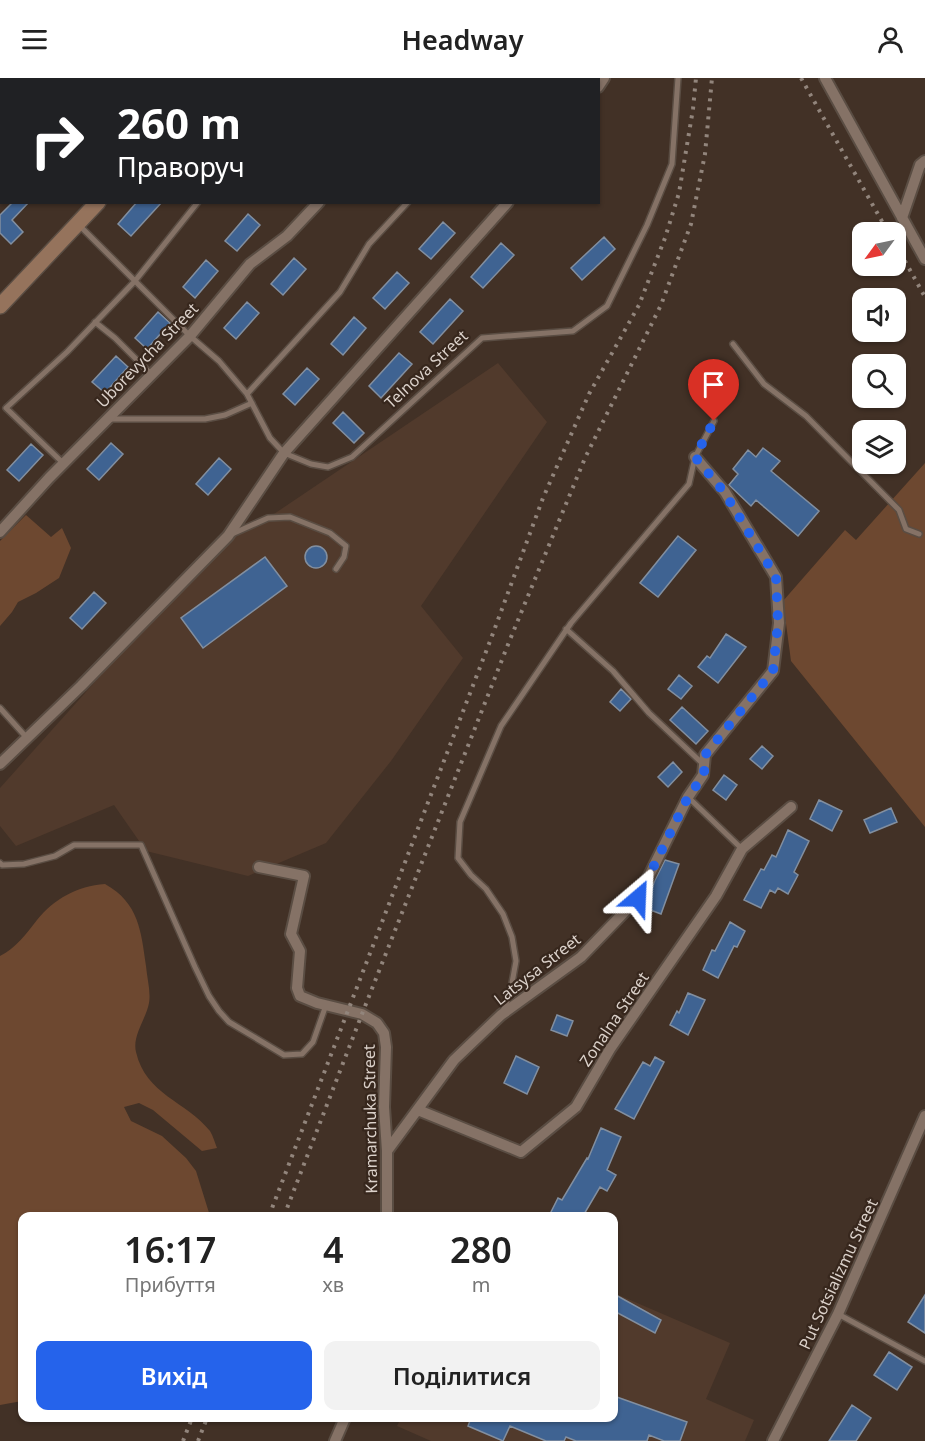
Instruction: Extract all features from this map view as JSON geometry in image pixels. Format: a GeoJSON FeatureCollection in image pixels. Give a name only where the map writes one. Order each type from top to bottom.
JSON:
{"type":"FeatureCollection","features":[{"type":"Feature","properties":{"kind":"main road"},"geometry":{"type":"LineString","coordinates":[[0,306],[96,204]]}},
{"type":"Feature","properties":{"kind":"street"},"geometry":{"type":"LineString","coordinates":[[825,78],[925,259]]}},
{"type":"Feature","properties":{"kind":"street"},"geometry":{"type":"LineString","coordinates":[[902,218],[920,165],[925,161]]}},
{"type":"Feature","properties":{"kind":"street","name":"Uborevycha Street"},"geometry":{"type":"LineString","coordinates":[[0,532],[63,464],[190,336],[250,264],[287,236],[317,204]]}},
{"type":"Feature","properties":{"kind":"street"},"geometry":{"type":"LineString","coordinates":[[0,764],[228,536],[284,453],[506,204]]}},
{"type":"Feature","properties":{"kind":"street","name":"Latsysa Street"},"geometry":{"type":"LineString","coordinates":[[387,1151],[454,1060],[501,1015],[581,957],[638,898],[688,797],[704,775],[705,755],[773,671],[778,623],[776,577],[724,492],[695,457]]}},
{"type":"Feature","properties":{"kind":"street","name":"Zonalna Street"},"geometry":{"type":"LineString","coordinates":[[418,1110],[521,1152],[576,1107],[610,1049],[716,896],[742,849],[791,807]]}},
{"type":"Feature","properties":{"kind":"street","name":"Kramarchuka Street"},"geometry":{"type":"LineString","coordinates":[[259,867],[304,876],[291,934],[300,951],[297,988],[300,996],[362,1014],[377,1023],[384,1033],[387,1212]]}},
{"type":"Feature","properties":{"kind":"street","name":"Put Sotsializmu Street"},"geometry":{"type":"LineString","coordinates":[[773,1441],[838,1314],[925,1116]]}},
{"type":"Feature","properties":{"kind":"street"},"geometry":{"type":"LineString","coordinates":[[338,1441],[344,1422]]}},
{"type":"Feature","properties":{"kind":"lane","name":"Telnova Street"},"geometry":{"type":"LineString","coordinates":[[284,453],[311,464],[328,467],[352,457],[482,338],[573,331],[607,306],[647,225],[672,164],[678,78]]}},
{"type":"Feature","properties":{"kind":"lane"},"geometry":{"type":"LineString","coordinates":[[63,464],[6,408],[67,352],[135,281],[196,204]]}},
{"type":"Feature","properties":{"kind":"lane"},"geometry":{"type":"LineString","coordinates":[[247,394],[340,292],[369,244],[406,204]]}},
{"type":"Feature","properties":{"kind":"lane"},"geometry":{"type":"LineString","coordinates":[[78,224],[190,336],[219,361],[247,394],[270,438],[284,453]]}},
{"type":"Feature","properties":{"kind":"lane"},"geometry":{"type":"LineString","coordinates":[[95,322],[116,338],[152,374]]}},
{"type":"Feature","properties":{"kind":"lane"},"geometry":{"type":"LineString","coordinates":[[733,344],[764,384],[806,416],[899,510],[906,529],[919,534]]}},
{"type":"Feature","properties":{"kind":"lane"},"geometry":{"type":"LineString","coordinates":[[107,419],[205,419],[225,415],[252,403]]}},
{"type":"Feature","properties":{"kind":"lane"},"geometry":{"type":"LineString","coordinates":[[501,1015],[510,994],[516,961],[512,936],[503,914],[486,889],[458,858],[460,822],[501,726],[566,629],[690,484],[695,457],[714,421]]}},
{"type":"Feature","properties":{"kind":"lane"},"geometry":{"type":"LineString","coordinates":[[228,536],[268,518],[290,517],[330,533],[346,546],[344,557],[336,569]]}},
{"type":"Feature","properties":{"kind":"lane"},"geometry":{"type":"LineString","coordinates":[[566,629],[613,671],[649,713],[704,765]]}},
{"type":"Feature","properties":{"kind":"lane"},"geometry":{"type":"LineString","coordinates":[[0,708],[28,738]]}},
{"type":"Feature","properties":{"kind":"lane"},"geometry":{"type":"LineString","coordinates":[[688,797],[742,849]]}},
{"type":"Feature","properties":{"kind":"lane"},"geometry":{"type":"LineString","coordinates":[[0,863],[2,865],[24,864],[55,856],[74,845],[141,845],[209,996],[229,1022],[284,1055],[302,1054],[313,1042],[326,1005]]}},
{"type":"Feature","properties":{"kind":"lane"},"geometry":{"type":"LineString","coordinates":[[838,1314],[925,1361]]}},
{"type":"Feature","properties":{"kind":"shaded area"},"geometry":{"type":"Polygon","coordinates":[[[498,363],[547,422],[421,606],[463,658],[391,761],[326,843],[248,876],[146,851],[114,805],[16,846],[0,826],[0,788],[204,560],[254,523],[268,518],[498,363]]]}},
{"type":"Feature","properties":{"kind":"shaded area"},"geometry":{"type":"Polygon","coordinates":[[[925,463],[925,827],[791,661],[783,601],[845,530],[856,540],[925,463]]]}},
{"type":"Feature","properties":{"kind":"shaded area"},"geometry":{"type":"Polygon","coordinates":[[[26,515],[51,537],[62,528],[71,548],[59,578],[18,602],[0,626],[0,541],[26,515]]]}},
{"type":"Feature","properties":{"kind":"shaded area"},"geometry":{"type":"Polygon","coordinates":[[[105,884],[125,900],[132,909],[140,930],[149,985],[147,1009],[135,1046],[141,1067],[157,1088],[190,1112],[210,1131],[217,1148],[202,1151],[153,1110],[139,1103],[124,1107],[131,1121],[162,1136],[186,1158],[196,1171],[209,1212],[18,1212],[18,1402],[0,1405],[0,956],[16,945],[44,913],[59,900],[95,885],[105,884]]]}},
{"type":"Feature","properties":{"kind":"shaded area"},"geometry":{"type":"Polygon","coordinates":[[[618,1295],[730,1343],[706,1399],[754,1420],[745,1441],[431,1441],[397,1426],[399,1422],[618,1422],[618,1295]]]}},
{"type":"Feature","properties":{"kind":"building"},"geometry":{"type":"Polygon","coordinates":[[[11,204],[27,204],[12,220],[23,232],[11,244],[0,233],[0,215],[11,204]]]}},
{"type":"Feature","properties":{"kind":"building"},"geometry":{"type":"Polygon","coordinates":[[[135,204],[160,204],[131,236],[118,224],[135,204]]]}},
{"type":"Feature","properties":{"kind":"building"},"geometry":{"type":"Polygon","coordinates":[[[248,214],[260,225],[237,251],[225,241],[248,214]]]}},
{"type":"Feature","properties":{"kind":"building"},"geometry":{"type":"Polygon","coordinates":[[[443,222],[455,233],[431,259],[419,249],[443,222]]]}},
{"type":"Feature","properties":{"kind":"building"},"geometry":{"type":"Polygon","coordinates":[[[604,237],[615,249],[582,280],[571,268],[604,237]]]}},
{"type":"Feature","properties":{"kind":"building"},"geometry":{"type":"Polygon","coordinates":[[[501,243],[514,255],[483,288],[471,277],[501,243]]]}},
{"type":"Feature","properties":{"kind":"building"},"geometry":{"type":"Polygon","coordinates":[[[294,258],[306,269],[283,295],[271,284],[294,258]]]}},
{"type":"Feature","properties":{"kind":"building"},"geometry":{"type":"Polygon","coordinates":[[[206,260],[218,271],[195,298],[183,287],[206,260]]]}},
{"type":"Feature","properties":{"kind":"building"},"geometry":{"type":"Polygon","coordinates":[[[397,272],[409,283],[385,309],[373,298],[397,272]]]}},
{"type":"Feature","properties":{"kind":"building"},"geometry":{"type":"Polygon","coordinates":[[[450,299],[463,311],[433,344],[420,332],[450,299]]]}},
{"type":"Feature","properties":{"kind":"building"},"geometry":{"type":"Polygon","coordinates":[[[247,302],[259,313],[236,339],[224,328],[247,302]]]}},
{"type":"Feature","properties":{"kind":"building"},"geometry":{"type":"Polygon","coordinates":[[[158,312],[170,323],[147,349],[135,338],[158,312]]]}},
{"type":"Feature","properties":{"kind":"building"},"geometry":{"type":"Polygon","coordinates":[[[354,317],[366,328],[343,355],[331,344],[354,317]]]}},
{"type":"Feature","properties":{"kind":"building"},"geometry":{"type":"Polygon","coordinates":[[[399,353],[412,364],[381,398],[369,386],[399,353]]]}},
{"type":"Feature","properties":{"kind":"building"},"geometry":{"type":"Polygon","coordinates":[[[116,356],[128,367],[105,393],[92,382],[116,356]]]}},
{"type":"Feature","properties":{"kind":"building"},"geometry":{"type":"Polygon","coordinates":[[[307,368],[319,379],[295,405],[283,394],[307,368]]]}},
{"type":"Feature","properties":{"kind":"building"},"geometry":{"type":"Polygon","coordinates":[[[343,412],[364,433],[354,443],[333,423],[343,412]]]}},
{"type":"Feature","properties":{"kind":"building"},"geometry":{"type":"Polygon","coordinates":[[[111,443],[123,454],[99,480],[87,469],[111,443]]]}},
{"type":"Feature","properties":{"kind":"building"},"geometry":{"type":"Polygon","coordinates":[[[31,444],[43,455],[19,481],[7,470],[31,444]]]}},
{"type":"Feature","properties":{"kind":"building"},"geometry":{"type":"Polygon","coordinates":[[[763,448],[780,461],[771,471],[819,511],[798,536],[756,500],[751,506],[729,485],[738,474],[733,469],[748,450],[756,457],[763,448]]]}},
{"type":"Feature","properties":{"kind":"building"},"geometry":{"type":"Polygon","coordinates":[[[219,458],[231,469],[208,495],[196,484],[219,458]]]}},
{"type":"Feature","properties":{"kind":"building"},"geometry":{"type":"Polygon","coordinates":[[[678,536],[696,550],[658,597],[640,583],[678,536]]]}},
{"type":"Feature","properties":{"kind":"building"},"geometry":{"type":"Polygon","coordinates":[[[316,546],[324,549],[327,557],[324,565],[316,568],[308,565],[305,557],[308,549],[316,546]]]}},
{"type":"Feature","properties":{"kind":"building"},"geometry":{"type":"Polygon","coordinates":[[[265,557],[287,586],[203,648],[181,618],[265,557]]]}},
{"type":"Feature","properties":{"kind":"building"},"geometry":{"type":"Polygon","coordinates":[[[94,592],[106,603],[82,629],[70,618],[94,592]]]}},
{"type":"Feature","properties":{"kind":"building"},"geometry":{"type":"Polygon","coordinates":[[[726,634],[746,647],[718,683],[698,667],[707,656],[710,658],[726,634]]]}},
{"type":"Feature","properties":{"kind":"building"},"geometry":{"type":"Polygon","coordinates":[[[679,675],[692,686],[681,699],[668,689],[679,675]]]}},
{"type":"Feature","properties":{"kind":"building"},"geometry":{"type":"Polygon","coordinates":[[[621,689],[631,699],[620,711],[610,702],[621,689]]]}},
{"type":"Feature","properties":{"kind":"building"},"geometry":{"type":"Polygon","coordinates":[[[682,707],[708,731],[696,744],[670,720],[682,707]]]}},
{"type":"Feature","properties":{"kind":"building"},"geometry":{"type":"Polygon","coordinates":[[[762,746],[773,756],[762,769],[750,759],[762,746]]]}},
{"type":"Feature","properties":{"kind":"building"},"geometry":{"type":"Polygon","coordinates":[[[673,762],[682,772],[668,787],[658,777],[673,762]]]}},
{"type":"Feature","properties":{"kind":"building"},"geometry":{"type":"Polygon","coordinates":[[[724,775],[737,785],[726,800],[713,790],[724,775]]]}},
{"type":"Feature","properties":{"kind":"building"},"geometry":{"type":"Polygon","coordinates":[[[819,800],[842,811],[832,831],[810,819],[819,800]]]}},
{"type":"Feature","properties":{"kind":"building"},"geometry":{"type":"Polygon","coordinates":[[[891,808],[897,822],[870,833],[864,820],[891,808]]]}},
{"type":"Feature","properties":{"kind":"building"},"geometry":{"type":"Polygon","coordinates":[[[788,830],[809,841],[794,872],[798,875],[788,894],[778,888],[775,893],[770,890],[761,908],[744,900],[761,869],[764,870],[772,855],[776,857],[788,830]]]}},
{"type":"Feature","properties":{"kind":"building"},"geometry":{"type":"Polygon","coordinates":[[[665,860],[679,864],[661,914],[645,908],[665,860]]]}},
{"type":"Feature","properties":{"kind":"building"},"geometry":{"type":"Polygon","coordinates":[[[730,922],[745,931],[737,947],[734,946],[718,978],[703,970],[712,950],[715,951],[730,922]]]}},
{"type":"Feature","properties":{"kind":"building"},"geometry":{"type":"Polygon","coordinates":[[[688,993],[705,1000],[688,1035],[670,1025],[677,1011],[679,1013],[688,993]]]}},
{"type":"Feature","properties":{"kind":"building"},"geometry":{"type":"Polygon","coordinates":[[[557,1015],[573,1021],[567,1036],[551,1030],[557,1015]]]}},
{"type":"Feature","properties":{"kind":"building"},"geometry":{"type":"Polygon","coordinates":[[[516,1056],[539,1067],[527,1094],[504,1083],[516,1056]]]}},
{"type":"Feature","properties":{"kind":"building"},"geometry":{"type":"Polygon","coordinates":[[[655,1057],[664,1062],[634,1119],[615,1109],[643,1062],[650,1066],[655,1057]]]}},
{"type":"Feature","properties":{"kind":"building"},"geometry":{"type":"Polygon","coordinates":[[[601,1128],[621,1137],[607,1170],[616,1175],[607,1191],[600,1187],[585,1212],[551,1212],[558,1198],[562,1200],[588,1159],[601,1128]]]}},
{"type":"Feature","properties":{"kind":"building"},"geometry":{"type":"Polygon","coordinates":[[[925,1295],[925,1333],[908,1322],[925,1295]]]}},
{"type":"Feature","properties":{"kind":"building"},"geometry":{"type":"Polygon","coordinates":[[[618,1296],[661,1320],[655,1333],[618,1313],[618,1296]]]}},
{"type":"Feature","properties":{"kind":"building"},"geometry":{"type":"Polygon","coordinates":[[[889,1352],[912,1367],[897,1390],[874,1375],[889,1352]]]}},
{"type":"Feature","properties":{"kind":"building"},"geometry":{"type":"Polygon","coordinates":[[[618,1397],[687,1422],[680,1441],[664,1441],[649,1435],[647,1441],[576,1441],[566,1437],[564,1441],[546,1441],[510,1426],[503,1441],[468,1426],[470,1422],[618,1422],[618,1397]]]}},
{"type":"Feature","properties":{"kind":"building"},"geometry":{"type":"Polygon","coordinates":[[[852,1405],[871,1418],[856,1441],[829,1441],[852,1405]]]}},
{"type":"Feature","properties":{"kind":"railway"},"geometry":{"type":"LineString","coordinates":[[271,1212],[543,498],[589,394],[639,305],[665,238],[679,193],[696,78]]}},
{"type":"Feature","properties":{"kind":"railway"},"geometry":{"type":"LineString","coordinates":[[286,1212],[509,642],[585,458],[661,305],[691,224],[705,154],[712,78]]}},
{"type":"Feature","properties":{"kind":"railway"},"geometry":{"type":"LineString","coordinates":[[801,78],[882,222]]}},
{"type":"Feature","properties":{"kind":"railway"},"geometry":{"type":"LineString","coordinates":[[906,263],[925,297]]}},
{"type":"Feature","properties":{"kind":"railway"},"geometry":{"type":"LineString","coordinates":[[183,1441],[190,1422]]}},
{"type":"Feature","properties":{"kind":"railway"},"geometry":{"type":"LineString","coordinates":[[198,1441],[205,1422]]}},
{"type":"Feature","properties":{"kind":"route"},"geometry":{"type":"LineString","coordinates":[[638,898],[688,797],[704,775],[705,755],[773,671],[778,623],[776,577],[724,492],[695,457],[714,421]]}}]}
